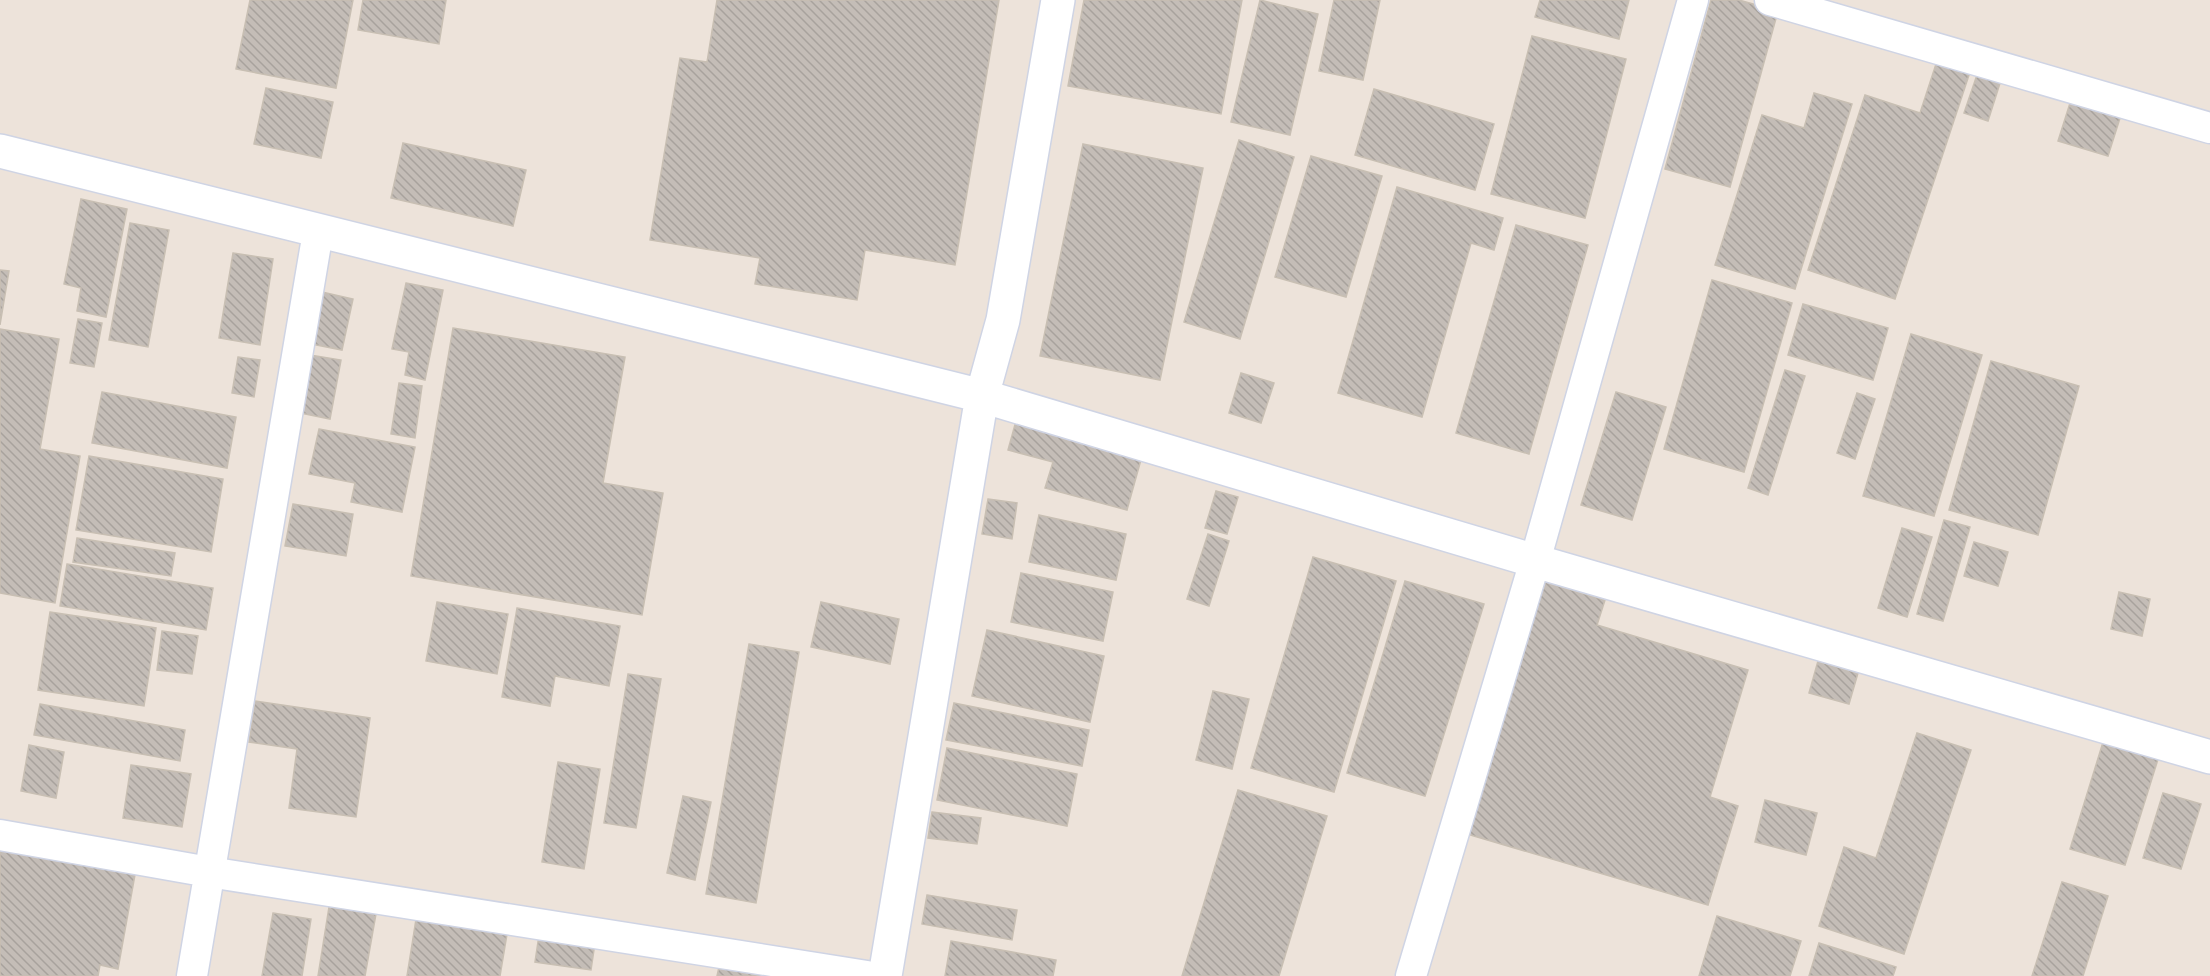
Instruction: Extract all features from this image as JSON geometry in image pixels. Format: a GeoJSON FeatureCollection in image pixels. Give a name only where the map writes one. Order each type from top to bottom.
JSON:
{"type":"FeatureCollection","features":[{"type":"Feature","properties":{"kind":"street"},"geometry":{"type":"LineString","coordinates":[[885,976],[982,396],[1003,320],[1058,0]]}},
{"type":"Feature","properties":{"kind":"street"},"geometry":{"type":"LineString","coordinates":[[1411,976],[1535,561],[1694,0]]}},
{"type":"Feature","properties":{"kind":"street"},"geometry":{"type":"LineString","coordinates":[[1770,0],[2210,128]]}},
{"type":"Feature","properties":{"kind":"street"},"geometry":{"type":"LineString","coordinates":[[0,151],[982,396],[1535,561],[2210,757]]}},
{"type":"Feature","properties":{"kind":"street"},"geometry":{"type":"LineString","coordinates":[[192,976],[318,232]]}},
{"type":"Feature","properties":{"kind":"street"},"geometry":{"type":"LineString","coordinates":[[0,835],[209,872],[867,976]]}},
{"type":"Feature","properties":{"kind":"building"},"geometry":{"type":"Polygon","coordinates":[[[250,0],[353,0],[336,88],[236,69],[250,0]]]}},
{"type":"Feature","properties":{"kind":"building"},"geometry":{"type":"Polygon","coordinates":[[[363,0],[446,0],[439,44],[358,30],[363,0]]]}},
{"type":"Feature","properties":{"kind":"building"},"geometry":{"type":"Polygon","coordinates":[[[717,0],[999,0],[955,265],[865,250],[857,300],[755,284],[760,258],[650,240],[680,58],[707,62],[717,0]]]}},
{"type":"Feature","properties":{"kind":"building"},"geometry":{"type":"Polygon","coordinates":[[[1084,0],[1242,0],[1221,114],[1068,86],[1084,0]]]}},
{"type":"Feature","properties":{"kind":"building"},"geometry":{"type":"Polygon","coordinates":[[[1260,0],[1318,14],[1290,135],[1231,122],[1260,0]]]}},
{"type":"Feature","properties":{"kind":"building"},"geometry":{"type":"Polygon","coordinates":[[[1334,0],[1380,0],[1363,80],[1319,71],[1334,0]]]}},
{"type":"Feature","properties":{"kind":"building"},"geometry":{"type":"Polygon","coordinates":[[[1540,0],[1629,0],[1619,39],[1535,17],[1540,0]]]}},
{"type":"Feature","properties":{"kind":"building"},"geometry":{"type":"Polygon","coordinates":[[[1711,0],[1739,0],[1778,11],[1730,187],[1665,169],[1711,0]]]}},
{"type":"Feature","properties":{"kind":"building"},"geometry":{"type":"Polygon","coordinates":[[[1532,36],[1626,59],[1585,218],[1491,194],[1532,36]]]}},
{"type":"Feature","properties":{"kind":"building"},"geometry":{"type":"Polygon","coordinates":[[[1938,58],[1971,69],[1895,299],[1808,270],[1865,95],[1920,113],[1938,58]]]}},
{"type":"Feature","properties":{"kind":"building"},"geometry":{"type":"Polygon","coordinates":[[[1979,69],[2002,77],[1988,121],[1964,113],[1979,69]]]}},
{"type":"Feature","properties":{"kind":"building"},"geometry":{"type":"Polygon","coordinates":[[[266,88],[333,102],[321,158],[254,144],[266,88]]]}},
{"type":"Feature","properties":{"kind":"building"},"geometry":{"type":"Polygon","coordinates":[[[1374,89],[1494,124],[1475,190],[1355,155],[1374,89]]]}},
{"type":"Feature","properties":{"kind":"building"},"geometry":{"type":"Polygon","coordinates":[[[1814,93],[1852,104],[1795,289],[1715,265],[1762,115],[1804,128],[1814,93]]]}},
{"type":"Feature","properties":{"kind":"building"},"geometry":{"type":"Polygon","coordinates":[[[2071,100],[2121,115],[2108,156],[2058,141],[2071,100]]]}},
{"type":"Feature","properties":{"kind":"building"},"geometry":{"type":"Polygon","coordinates":[[[1239,140],[1294,157],[1240,339],[1184,322],[1239,140]]]}},
{"type":"Feature","properties":{"kind":"building"},"geometry":{"type":"Polygon","coordinates":[[[403,143],[526,170],[513,226],[391,198],[403,143]]]}},
{"type":"Feature","properties":{"kind":"building"},"geometry":{"type":"Polygon","coordinates":[[[1083,144],[1203,168],[1160,380],[1040,356],[1083,144]]]}},
{"type":"Feature","properties":{"kind":"building"},"geometry":{"type":"Polygon","coordinates":[[[1311,156],[1382,176],[1346,297],[1275,277],[1311,156]]]}},
{"type":"Feature","properties":{"kind":"building"},"geometry":{"type":"Polygon","coordinates":[[[1397,187],[1503,218],[1494,250],[1471,243],[1422,417],[1338,393],[1397,187]]]}},
{"type":"Feature","properties":{"kind":"building"},"geometry":{"type":"Polygon","coordinates":[[[81,199],[127,209],[106,317],[77,311],[81,288],[64,284],[81,199]]]}},
{"type":"Feature","properties":{"kind":"building"},"geometry":{"type":"Polygon","coordinates":[[[130,223],[169,230],[148,347],[109,340],[130,223]]]}},
{"type":"Feature","properties":{"kind":"building"},"geometry":{"type":"Polygon","coordinates":[[[1516,225],[1588,245],[1529,454],[1456,433],[1516,225]]]}},
{"type":"Feature","properties":{"kind":"building"},"geometry":{"type":"Polygon","coordinates":[[[233,253],[273,259],[260,345],[219,338],[233,253]]]}},
{"type":"Feature","properties":{"kind":"building"},"geometry":{"type":"Polygon","coordinates":[[[0,270],[9,271],[0,325],[0,270]]]}},
{"type":"Feature","properties":{"kind":"building"},"geometry":{"type":"Polygon","coordinates":[[[1712,280],[1792,303],[1744,472],[1664,449],[1712,280]]]}},
{"type":"Feature","properties":{"kind":"building"},"geometry":{"type":"Polygon","coordinates":[[[406,283],[443,290],[425,380],[405,375],[409,352],[392,349],[406,283]]]}},
{"type":"Feature","properties":{"kind":"building"},"geometry":{"type":"Polygon","coordinates":[[[322,292],[353,299],[342,350],[311,344],[322,292]]]}},
{"type":"Feature","properties":{"kind":"building"},"geometry":{"type":"Polygon","coordinates":[[[1803,304],[1888,328],[1873,380],[1788,355],[1803,304]]]}},
{"type":"Feature","properties":{"kind":"building"},"geometry":{"type":"Polygon","coordinates":[[[78,319],[102,323],[94,367],[70,363],[78,319]]]}},
{"type":"Feature","properties":{"kind":"building"},"geometry":{"type":"Polygon","coordinates":[[[453,328],[625,357],[603,483],[663,493],[642,615],[411,576],[453,328]]]}},
{"type":"Feature","properties":{"kind":"building"},"geometry":{"type":"Polygon","coordinates":[[[0,329],[59,339],[40,449],[80,456],[55,603],[0,593],[0,329]]]}},
{"type":"Feature","properties":{"kind":"building"},"geometry":{"type":"Polygon","coordinates":[[[1911,334],[1982,355],[1934,516],[1863,496],[1911,334]]]}},
{"type":"Feature","properties":{"kind":"building"},"geometry":{"type":"Polygon","coordinates":[[[310,355],[341,360],[330,419],[300,413],[310,355]]]}},
{"type":"Feature","properties":{"kind":"building"},"geometry":{"type":"Polygon","coordinates":[[[238,357],[260,360],[254,397],[232,393],[238,357]]]}},
{"type":"Feature","properties":{"kind":"building"},"geometry":{"type":"Polygon","coordinates":[[[1991,361],[2079,386],[2038,535],[1949,510],[1991,361]]]}},
{"type":"Feature","properties":{"kind":"building"},"geometry":{"type":"Polygon","coordinates":[[[1785,370],[1805,376],[1768,495],[1748,488],[1785,370]]]}},
{"type":"Feature","properties":{"kind":"building"},"geometry":{"type":"Polygon","coordinates":[[[1241,373],[1274,383],[1261,423],[1229,413],[1241,373]]]}},
{"type":"Feature","properties":{"kind":"building"},"geometry":{"type":"Polygon","coordinates":[[[399,383],[422,386],[415,438],[391,434],[399,383]]]}},
{"type":"Feature","properties":{"kind":"building"},"geometry":{"type":"Polygon","coordinates":[[[102,392],[236,417],[227,468],[92,443],[102,392]]]}},
{"type":"Feature","properties":{"kind":"building"},"geometry":{"type":"Polygon","coordinates":[[[1616,392],[1666,407],[1632,520],[1581,505],[1616,392]]]}},
{"type":"Feature","properties":{"kind":"building"},"geometry":{"type":"Polygon","coordinates":[[[1857,393],[1875,399],[1855,459],[1837,453],[1857,393]]]}},
{"type":"Feature","properties":{"kind":"building"},"geometry":{"type":"Polygon","coordinates":[[[1016,421],[1142,456],[1127,510],[1045,488],[1053,462],[1008,450],[1016,421]]]}},
{"type":"Feature","properties":{"kind":"building"},"geometry":{"type":"Polygon","coordinates":[[[319,429],[415,447],[402,512],[351,502],[355,483],[309,474],[319,429]]]}},
{"type":"Feature","properties":{"kind":"building"},"geometry":{"type":"Polygon","coordinates":[[[89,456],[223,479],[211,552],[76,530],[89,456]]]}},
{"type":"Feature","properties":{"kind":"building"},"geometry":{"type":"Polygon","coordinates":[[[1216,491],[1238,497],[1227,534],[1205,528],[1216,491]]]}},
{"type":"Feature","properties":{"kind":"building"},"geometry":{"type":"Polygon","coordinates":[[[988,499],[1017,503],[1012,539],[982,534],[988,499]]]}},
{"type":"Feature","properties":{"kind":"building"},"geometry":{"type":"Polygon","coordinates":[[[293,504],[353,514],[346,556],[285,546],[293,504]]]}},
{"type":"Feature","properties":{"kind":"building"},"geometry":{"type":"Polygon","coordinates":[[[1039,515],[1126,534],[1116,580],[1029,562],[1039,515]]]}},
{"type":"Feature","properties":{"kind":"building"},"geometry":{"type":"Polygon","coordinates":[[[1944,520],[1970,527],[1943,621],[1917,614],[1944,520]]]}},
{"type":"Feature","properties":{"kind":"building"},"geometry":{"type":"Polygon","coordinates":[[[1902,528],[1932,537],[1907,617],[1878,608],[1902,528]]]}},
{"type":"Feature","properties":{"kind":"building"},"geometry":{"type":"Polygon","coordinates":[[[1208,534],[1229,541],[1209,606],[1187,599],[1208,534]]]}},
{"type":"Feature","properties":{"kind":"building"},"geometry":{"type":"Polygon","coordinates":[[[77,538],[175,553],[171,576],[73,562],[77,538]]]}},
{"type":"Feature","properties":{"kind":"building"},"geometry":{"type":"Polygon","coordinates":[[[1974,542],[2008,552],[1998,586],[1964,576],[1974,542]]]}},
{"type":"Feature","properties":{"kind":"building"},"geometry":{"type":"Polygon","coordinates":[[[1313,557],[1396,581],[1334,792],[1251,768],[1313,557]]]}},
{"type":"Feature","properties":{"kind":"building"},"geometry":{"type":"Polygon","coordinates":[[[67,564],[213,588],[206,630],[60,606],[67,564]]]}},
{"type":"Feature","properties":{"kind":"building"},"geometry":{"type":"Polygon","coordinates":[[[1021,573],[1113,592],[1103,641],[1011,622],[1021,573]]]}},
{"type":"Feature","properties":{"kind":"building"},"geometry":{"type":"Polygon","coordinates":[[[1405,581],[1484,604],[1425,796],[1347,773],[1405,581]]]}},
{"type":"Feature","properties":{"kind":"building"},"geometry":{"type":"Polygon","coordinates":[[[1542,581],[1605,600],[1597,625],[1748,670],[1710,797],[1738,806],[1708,905],[1467,834],[1542,581]]]}},
{"type":"Feature","properties":{"kind":"building"},"geometry":{"type":"Polygon","coordinates":[[[2119,592],[2150,599],[2142,636],[2111,629],[2119,592]]]}},
{"type":"Feature","properties":{"kind":"building"},"geometry":{"type":"Polygon","coordinates":[[[437,602],[508,614],[497,674],[426,661],[437,602]]]}},
{"type":"Feature","properties":{"kind":"building"},"geometry":{"type":"Polygon","coordinates":[[[821,602],[899,619],[890,664],[811,647],[821,602]]]}},
{"type":"Feature","properties":{"kind":"building"},"geometry":{"type":"Polygon","coordinates":[[[517,608],[620,626],[609,686],[555,676],[550,706],[502,697],[517,608]]]}},
{"type":"Feature","properties":{"kind":"building"},"geometry":{"type":"Polygon","coordinates":[[[50,612],[156,628],[144,706],[38,690],[50,612]]]}},
{"type":"Feature","properties":{"kind":"building"},"geometry":{"type":"Polygon","coordinates":[[[987,630],[1104,656],[1090,722],[972,696],[987,630]]]}},
{"type":"Feature","properties":{"kind":"building"},"geometry":{"type":"Polygon","coordinates":[[[162,631],[198,636],[192,674],[157,670],[162,631]]]}},
{"type":"Feature","properties":{"kind":"building"},"geometry":{"type":"Polygon","coordinates":[[[749,644],[799,652],[756,903],[706,894],[749,644]]]}},
{"type":"Feature","properties":{"kind":"building"},"geometry":{"type":"Polygon","coordinates":[[[1818,661],[1858,673],[1849,704],[1809,693],[1818,661]]]}},
{"type":"Feature","properties":{"kind":"building"},"geometry":{"type":"Polygon","coordinates":[[[628,674],[661,679],[636,828],[604,823],[628,674]]]}},
{"type":"Feature","properties":{"kind":"building"},"geometry":{"type":"Polygon","coordinates":[[[1213,691],[1249,699],[1232,769],[1196,760],[1213,691]]]}},
{"type":"Feature","properties":{"kind":"building"},"geometry":{"type":"Polygon","coordinates":[[[255,701],[370,718],[356,817],[289,808],[297,749],[249,742],[255,701]]]}},
{"type":"Feature","properties":{"kind":"building"},"geometry":{"type":"Polygon","coordinates":[[[954,703],[1089,730],[1082,766],[946,740],[954,703]]]}},
{"type":"Feature","properties":{"kind":"building"},"geometry":{"type":"Polygon","coordinates":[[[40,704],[185,730],[180,761],[34,735],[40,704]]]}},
{"type":"Feature","properties":{"kind":"building"},"geometry":{"type":"Polygon","coordinates":[[[1917,733],[1971,750],[1904,954],[1819,926],[1844,847],[1876,858],[1917,733]]]}},
{"type":"Feature","properties":{"kind":"building"},"geometry":{"type":"Polygon","coordinates":[[[2104,739],[2159,756],[2125,865],[2070,849],[2104,739]]]}},
{"type":"Feature","properties":{"kind":"building"},"geometry":{"type":"Polygon","coordinates":[[[29,745],[64,752],[56,798],[21,791],[29,745]]]}},
{"type":"Feature","properties":{"kind":"building"},"geometry":{"type":"Polygon","coordinates":[[[947,748],[1077,774],[1067,826],[937,800],[947,748]]]}},
{"type":"Feature","properties":{"kind":"building"},"geometry":{"type":"Polygon","coordinates":[[[558,762],[600,769],[584,869],[542,862],[558,762]]]}},
{"type":"Feature","properties":{"kind":"building"},"geometry":{"type":"Polygon","coordinates":[[[131,765],[191,774],[182,827],[123,818],[131,765]]]}},
{"type":"Feature","properties":{"kind":"building"},"geometry":{"type":"Polygon","coordinates":[[[1238,790],[1327,816],[1279,976],[1182,976],[1238,790]]]}},
{"type":"Feature","properties":{"kind":"building"},"geometry":{"type":"Polygon","coordinates":[[[2163,793],[2201,804],[2181,869],[2143,858],[2163,793]]]}},
{"type":"Feature","properties":{"kind":"building"},"geometry":{"type":"Polygon","coordinates":[[[683,796],[711,802],[695,880],[667,873],[683,796]]]}},
{"type":"Feature","properties":{"kind":"building"},"geometry":{"type":"Polygon","coordinates":[[[1765,800],[1817,813],[1806,855],[1755,842],[1765,800]]]}},
{"type":"Feature","properties":{"kind":"building"},"geometry":{"type":"Polygon","coordinates":[[[932,812],[981,818],[977,844],[928,838],[932,812]]]}},
{"type":"Feature","properties":{"kind":"building"},"geometry":{"type":"Polygon","coordinates":[[[0,845],[136,869],[118,969],[100,965],[98,976],[0,976],[0,845]]]}},
{"type":"Feature","properties":{"kind":"building"},"geometry":{"type":"Polygon","coordinates":[[[2062,882],[2108,896],[2083,976],[2032,976],[2062,882]]]}},
{"type":"Feature","properties":{"kind":"building"},"geometry":{"type":"Polygon","coordinates":[[[927,895],[1017,910],[1012,940],[922,924],[927,895]]]}},
{"type":"Feature","properties":{"kind":"building"},"geometry":{"type":"Polygon","coordinates":[[[329,907],[376,914],[365,976],[318,976],[329,907]]]}},
{"type":"Feature","properties":{"kind":"building"},"geometry":{"type":"Polygon","coordinates":[[[273,913],[311,919],[302,976],[262,976],[273,913]]]}},
{"type":"Feature","properties":{"kind":"building"},"geometry":{"type":"Polygon","coordinates":[[[417,913],[508,928],[500,976],[407,976],[417,913]]]}},
{"type":"Feature","properties":{"kind":"building"},"geometry":{"type":"Polygon","coordinates":[[[1717,916],[1801,941],[1790,976],[1699,976],[1717,916]]]}},
{"type":"Feature","properties":{"kind":"building"},"geometry":{"type":"Polygon","coordinates":[[[539,935],[595,943],[591,970],[535,962],[539,935]]]}},
{"type":"Feature","properties":{"kind":"building"},"geometry":{"type":"Polygon","coordinates":[[[951,941],[1056,960],[1053,976],[945,976],[951,941]]]}},
{"type":"Feature","properties":{"kind":"building"},"geometry":{"type":"Polygon","coordinates":[[[1819,943],[1896,967],[1893,976],[1809,976],[1819,943]]]}},
{"type":"Feature","properties":{"kind":"building"},"geometry":{"type":"Polygon","coordinates":[[[719,967],[771,976],[717,976],[719,967]]]}}]}
